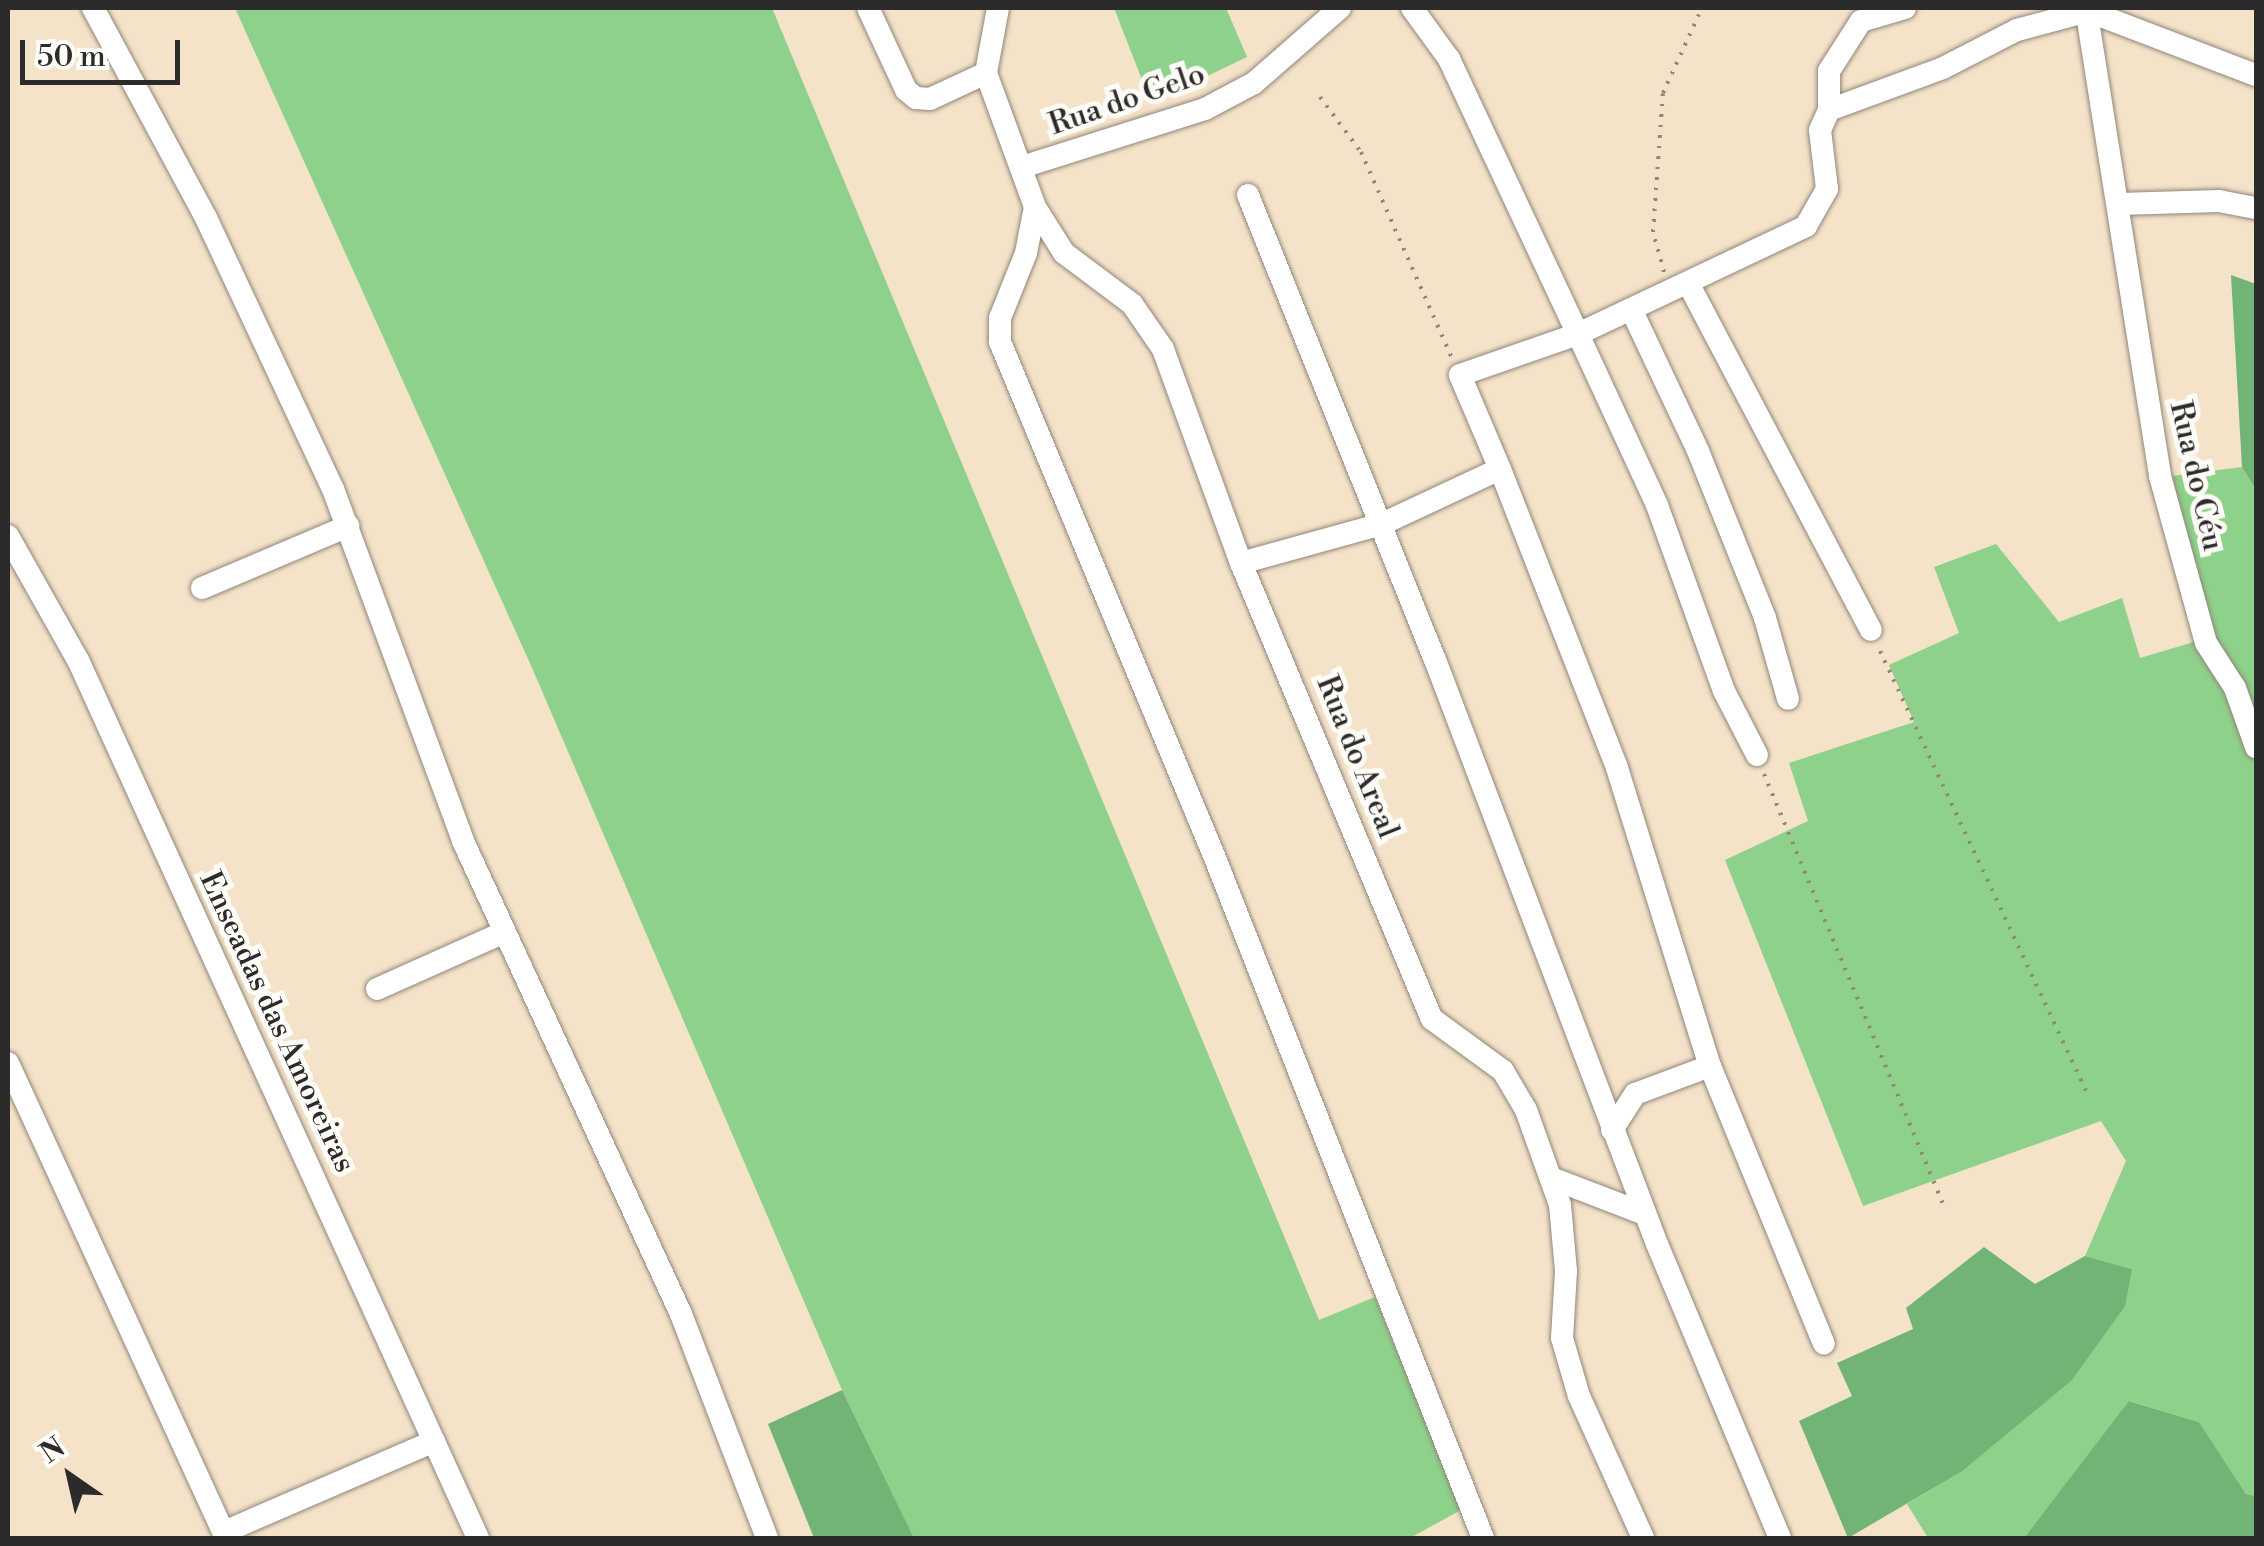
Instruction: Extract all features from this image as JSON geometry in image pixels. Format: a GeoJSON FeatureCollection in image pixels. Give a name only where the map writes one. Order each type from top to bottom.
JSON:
{"type":"FeatureCollection","features":[{"type":"Feature","properties":{"kind":"street"},"geometry":{"type":"LineString","coordinates":[[93,8],[206,218],[348,526],[502,933],[681,1314],[767,1538]]}},
{"type":"Feature","properties":{"kind":"street"},"geometry":{"type":"LineString","coordinates":[[868,8],[906,90],[916,98],[930,99],[986,73],[998,8]]}},
{"type":"Feature","properties":{"kind":"street","name":"Rua do Gelo"},"geometry":{"type":"LineString","coordinates":[[1022,167],[1205,109],[1254,83],[1340,8]]}},
{"type":"Feature","properties":{"kind":"street"},"geometry":{"type":"LineString","coordinates":[[1412,8],[1449,59],[1657,505],[1724,691],[1757,756]]}},
{"type":"Feature","properties":{"kind":"street"},"geometry":{"type":"LineString","coordinates":[[1824,1344],[1710,1066],[1617,768],[1460,375],[1578,334],[1817,217],[1827,189],[1825,120],[1829,72],[1862,21],[1905,8]]}},
{"type":"Feature","properties":{"kind":"street"},"geometry":{"type":"LineString","coordinates":[[1825,120],[2017,30],[2087,9],[2256,75]]}},
{"type":"Feature","properties":{"kind":"street","name":"Rua do Céu"},"geometry":{"type":"LineString","coordinates":[[2087,9],[2171,524],[2206,642],[2235,688],[2256,747]]}},
{"type":"Feature","properties":{"kind":"street","name":"Rua do Areal"},"geometry":{"type":"LineString","coordinates":[[986,73],[1035,208],[1074,264],[1146,319],[1163,349],[1241,563],[1432,1019],[1503,1072],[1526,1110],[1550,1178],[1564,1234],[1562,1338],[1578,1396],[1643,1538]]}},
{"type":"Feature","properties":{"kind":"street"},"geometry":{"type":"LineString","coordinates":[[1248,194],[1382,524],[1645,1214],[1780,1538]]}},
{"type":"Feature","properties":{"kind":"street"},"geometry":{"type":"LineString","coordinates":[[2119,204],[2219,201],[2256,208]]}},
{"type":"Feature","properties":{"kind":"street"},"geometry":{"type":"LineString","coordinates":[[1035,208],[1026,254],[1000,318],[1000,342],[1214,858],[1483,1538]]}},
{"type":"Feature","properties":{"kind":"street"},"geometry":{"type":"LineString","coordinates":[[1679,287],[1871,630]]}},
{"type":"Feature","properties":{"kind":"street"},"geometry":{"type":"LineString","coordinates":[[1630,309],[1698,451],[1764,618],[1788,699]]}},
{"type":"Feature","properties":{"kind":"street"},"geometry":{"type":"LineString","coordinates":[[1241,563],[1382,524],[1500,469]]}},
{"type":"Feature","properties":{"kind":"street"},"geometry":{"type":"LineString","coordinates":[[202,588],[348,526]]}},
{"type":"Feature","properties":{"kind":"street","name":"Enseadas das Amoreiras"},"geometry":{"type":"LineString","coordinates":[[8,536],[78,660],[478,1538]]}},
{"type":"Feature","properties":{"kind":"street"},"geometry":{"type":"LineString","coordinates":[[377,988],[502,933]]}},
{"type":"Feature","properties":{"kind":"street"},"geometry":{"type":"LineString","coordinates":[[8,1063],[225,1536],[434,1442]]}},
{"type":"Feature","properties":{"kind":"street"},"geometry":{"type":"LineString","coordinates":[[1612,1130],[1635,1094],[1710,1066]]}},
{"type":"Feature","properties":{"kind":"street"},"geometry":{"type":"LineString","coordinates":[[1550,1178],[1645,1214]]}},
{"type":"Feature","properties":{"kind":"path"},"geometry":{"type":"LineString","coordinates":[[1679,287],[1653,232],[1661,112],[1702,8]]}},
{"type":"Feature","properties":{"kind":"path"},"geometry":{"type":"LineString","coordinates":[[1320,97],[1361,152],[1406,267],[1460,375]]}},
{"type":"Feature","properties":{"kind":"path"},"geometry":{"type":"LineString","coordinates":[[1871,630],[2088,1095]]}},
{"type":"Feature","properties":{"kind":"path"},"geometry":{"type":"LineString","coordinates":[[1757,756],[1943,1205]]}},
{"type":"Feature","properties":{"kind":"green space"},"geometry":{"type":"Polygon","coordinates":[[[235,8],[772,8],[1319,1320],[1375,1297],[1461,1510],[1410,1538],[914,1538],[842,1390],[533,670],[235,8]]]}},
{"type":"Feature","properties":{"kind":"green space"},"geometry":{"type":"Polygon","coordinates":[[[1114,8],[1226,8],[1247,57],[1151,103],[1114,8]]]}},
{"type":"Feature","properties":{"kind":"green space"},"geometry":{"type":"Polygon","coordinates":[[[2231,275],[2256,284],[2256,490],[2242,467],[2231,275]]]}},
{"type":"Feature","properties":{"kind":"green space"},"geometry":{"type":"Polygon","coordinates":[[[2242,467],[2256,490],[2256,1496],[2246,1494],[2199,1422],[2130,1401],[2024,1538],[1928,1538],[1907,1504],[1961,1472],[2132,1269],[2085,1256],[2126,1161],[2101,1121],[1863,1206],[1725,860],[1808,821],[1789,763],[1914,722],[1889,665],[1959,633],[1934,567],[1996,544],[2059,622],[2122,598],[2140,658],[2214,636],[2172,476],[2242,467]]]}},
{"type":"Feature","properties":{"kind":"green space"},"geometry":{"type":"Polygon","coordinates":[[[1984,1247],[2035,1284],[2085,1256],[2132,1269],[2125,1306],[2072,1380],[1961,1472],[1848,1538],[1799,1421],[1852,1396],[1837,1363],[1913,1329],[1906,1308],[1984,1247]]]}},
{"type":"Feature","properties":{"kind":"green space"},"geometry":{"type":"Polygon","coordinates":[[[842,1390],[914,1538],[814,1538],[768,1424],[842,1390]]]}},
{"type":"Feature","properties":{"kind":"green space"},"geometry":{"type":"Polygon","coordinates":[[[2129,1401],[2199,1422],[2246,1494],[2256,1496],[2256,1538],[2024,1538],[2129,1401]]]}}]}
